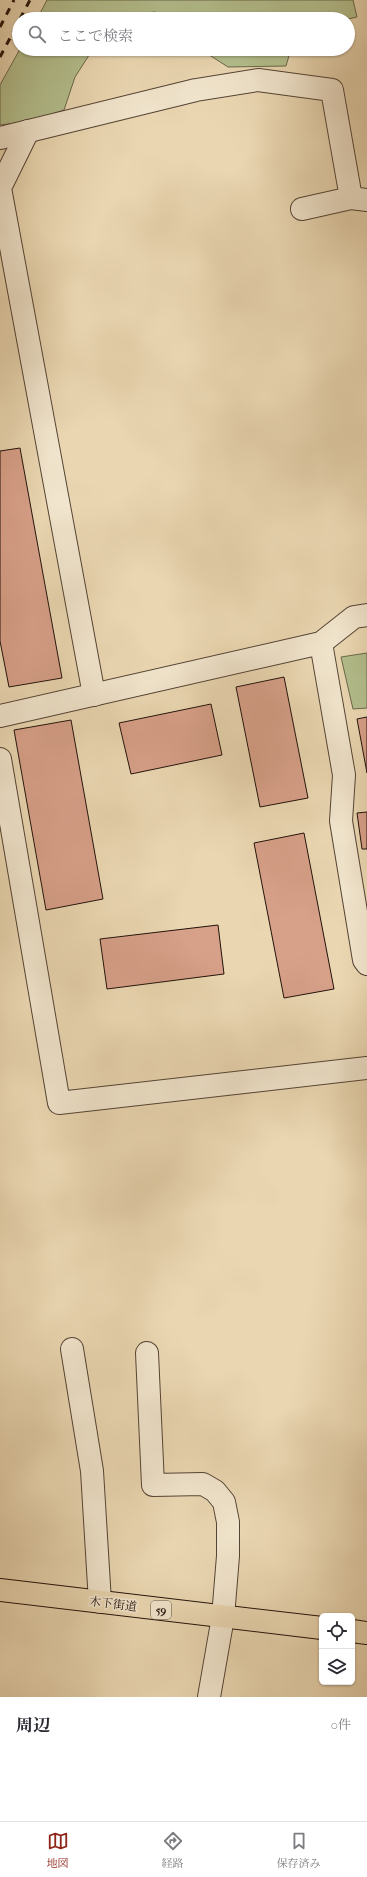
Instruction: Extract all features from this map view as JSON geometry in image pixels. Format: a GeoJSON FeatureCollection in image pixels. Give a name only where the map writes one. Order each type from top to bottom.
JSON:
{"type":"FeatureCollection","features":[{"type":"Feature","properties":{"kind":"main road","name":"木下街道"},"geometry":{"type":"LineString","coordinates":[[0,1590],[319,1628]]}},
{"type":"Feature","properties":{"kind":"main road"},"geometry":{"type":"LineString","coordinates":[[355,1631],[367,1633]]}},
{"type":"Feature","properties":{"kind":"street"},"geometry":{"type":"LineString","coordinates":[[0,138],[196,90],[258,80],[332,90],[359,199],[302,209]]}},
{"type":"Feature","properties":{"kind":"street"},"geometry":{"type":"LineString","coordinates":[[28,131],[0,188],[94,695]]}},
{"type":"Feature","properties":{"kind":"street"},"geometry":{"type":"LineString","coordinates":[[0,716],[321,643],[354,617],[367,615]]}},
{"type":"Feature","properties":{"kind":"street"},"geometry":{"type":"LineString","coordinates":[[321,643],[344,775],[341,821],[364,960],[367,964]]}},
{"type":"Feature","properties":{"kind":"street"},"geometry":{"type":"LineString","coordinates":[[0,759],[59,1103],[367,1068]]}},
{"type":"Feature","properties":{"kind":"street"},"geometry":{"type":"LineString","coordinates":[[72,1349],[92,1471],[100,1602]]}},
{"type":"Feature","properties":{"kind":"street"},"geometry":{"type":"LineString","coordinates":[[147,1353],[153,1485],[203,1484],[216,1491],[224,1502],[228,1522],[228,1556],[223,1617],[209,1697]]}},
{"type":"Feature","properties":{"kind":"green space"},"geometry":{"type":"Polygon","coordinates":[[[47,0],[353,0],[357,17],[355,17],[355,12],[41,12],[47,0]]]}},
{"type":"Feature","properties":{"kind":"green space"},"geometry":{"type":"Polygon","coordinates":[[[16,56],[88,56],[75,77],[64,110],[31,121],[0,125],[0,85],[16,56]]]}},
{"type":"Feature","properties":{"kind":"green space"},"geometry":{"type":"Polygon","coordinates":[[[211,56],[289,56],[286,66],[228,67],[211,56]]]}},
{"type":"Feature","properties":{"kind":"green space"},"geometry":{"type":"Polygon","coordinates":[[[367,653],[367,708],[353,709],[341,657],[367,653]]]}},
{"type":"Feature","properties":{"kind":"building"},"geometry":{"type":"Polygon","coordinates":[[[20,448],[62,678],[9,687],[0,641],[0,451],[20,448]]]}},
{"type":"Feature","properties":{"kind":"building"},"geometry":{"type":"Polygon","coordinates":[[[284,677],[308,798],[260,807],[236,687],[284,677]]]}},
{"type":"Feature","properties":{"kind":"building"},"geometry":{"type":"Polygon","coordinates":[[[211,704],[222,755],[131,774],[119,723],[211,704]]]}},
{"type":"Feature","properties":{"kind":"building"},"geometry":{"type":"Polygon","coordinates":[[[367,717],[367,773],[357,719],[367,717]]]}},
{"type":"Feature","properties":{"kind":"building"},"geometry":{"type":"Polygon","coordinates":[[[71,720],[103,899],[46,910],[14,730],[71,720]]]}},
{"type":"Feature","properties":{"kind":"building"},"geometry":{"type":"Polygon","coordinates":[[[367,812],[367,849],[362,849],[357,813],[367,812]]]}},
{"type":"Feature","properties":{"kind":"building"},"geometry":{"type":"Polygon","coordinates":[[[304,833],[334,989],[284,998],[254,843],[304,833]]]}},
{"type":"Feature","properties":{"kind":"building"},"geometry":{"type":"Polygon","coordinates":[[[218,925],[224,974],[107,989],[100,939],[218,925]]]}},
{"type":"Feature","properties":{"kind":"railway"},"geometry":{"type":"LineString","coordinates":[[0,27],[14,0]]}},
{"type":"Feature","properties":{"kind":"railway"},"geometry":{"type":"LineString","coordinates":[[24,12],[30,0]]}},
{"type":"Feature","properties":{"kind":"railway"},"geometry":{"type":"LineString","coordinates":[[0,57],[12,34]]}}]}
